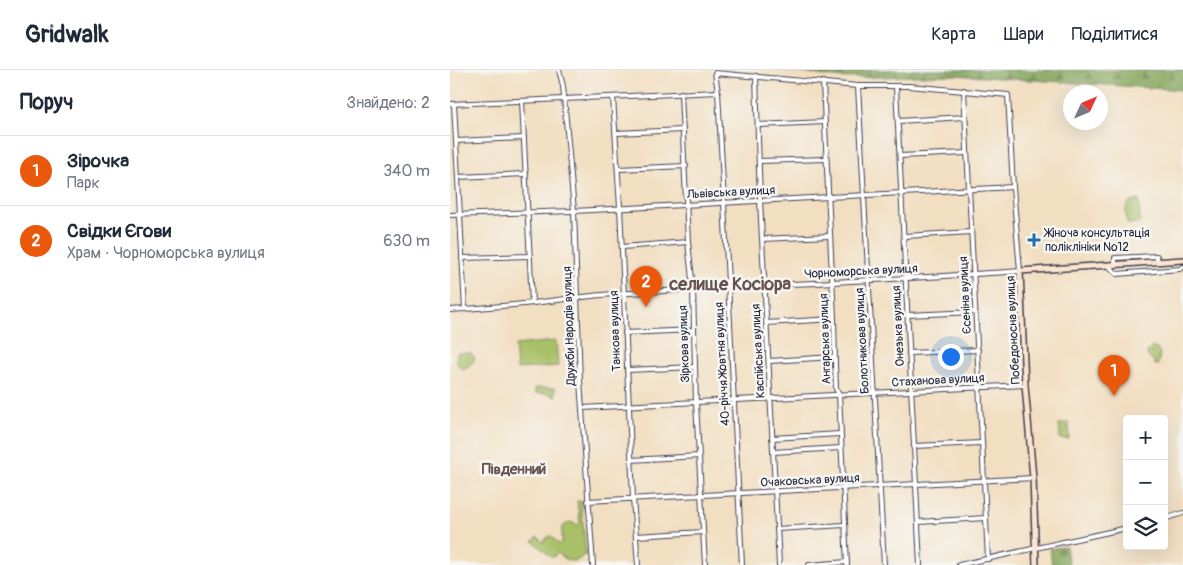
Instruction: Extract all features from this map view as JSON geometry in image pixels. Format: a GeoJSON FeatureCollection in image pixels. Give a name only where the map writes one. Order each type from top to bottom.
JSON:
{"type":"FeatureCollection","features":[{"type":"Feature","properties":{"kind":"street","name":"Дружби Народів вулиця"},"geometry":{"type":"LineString","coordinates":[[559,70],[563,86],[574,211],[582,408],[593,565]]}},
{"type":"Feature","properties":{"kind":"street","name":"40-річчя Жовтня вулиця"},"geometry":{"type":"LineString","coordinates":[[742,565],[718,92],[715,73],[756,76]]}},
{"type":"Feature","properties":{"kind":"street"},"geometry":{"type":"LineString","coordinates":[[756,76],[858,86],[909,86],[964,90]]}},
{"type":"Feature","properties":{"kind":"street","name":"Каспійська вулиця"},"geometry":{"type":"LineString","coordinates":[[756,76],[760,200],[766,323],[770,361],[770,399],[779,565]]}},
{"type":"Feature","properties":{"kind":"street","name":"Ангарська вулиця"},"geometry":{"type":"LineString","coordinates":[[823,82],[829,197],[829,236],[833,282],[834,357],[838,394],[847,564]]}},
{"type":"Feature","properties":{"kind":"street","name":"Болотникова вулиця"},"geometry":{"type":"LineString","coordinates":[[858,86],[884,565]]}},
{"type":"Feature","properties":{"kind":"street","name":"Онезька вулиця"},"geometry":{"type":"LineString","coordinates":[[896,87],[905,236],[905,278],[920,565]]}},
{"type":"Feature","properties":{"kind":"street","name":"Победоносна вулиця"},"geometry":{"type":"LineString","coordinates":[[964,90],[1008,95],[1020,271],[1036,565]]}},
{"type":"Feature","properties":{"kind":"street","name":"Єсеніна вулиця"},"geometry":{"type":"LineString","coordinates":[[964,90],[988,559]]}},
{"type":"Feature","properties":{"kind":"street"},"geometry":{"type":"LineString","coordinates":[[465,309],[456,142],[452,104],[681,92],[718,92]]}},
{"type":"Feature","properties":{"kind":"street","name":"Зіркова вулиця"},"geometry":{"type":"LineString","coordinates":[[681,92],[686,166],[688,242],[693,289],[694,367],[706,565]]}},
{"type":"Feature","properties":{"kind":"street","name":"Танкова вулиця"},"geometry":{"type":"LineString","coordinates":[[613,97],[638,565]]}},
{"type":"Feature","properties":{"kind":"street"},"geometry":{"type":"LineString","coordinates":[[522,101],[532,303]]}},
{"type":"Feature","properties":{"kind":"street"},"geometry":{"type":"LineString","coordinates":[[898,120],[964,117]]}},
{"type":"Feature","properties":{"kind":"street"},"geometry":{"type":"LineString","coordinates":[[758,125],[825,122]]}},
{"type":"Feature","properties":{"kind":"street"},"geometry":{"type":"LineString","coordinates":[[616,133],[683,130]]}},
{"type":"Feature","properties":{"kind":"street"},"geometry":{"type":"LineString","coordinates":[[456,142],[524,138]]}},
{"type":"Feature","properties":{"kind":"street"},"geometry":{"type":"LineString","coordinates":[[900,156],[967,153]]}},
{"type":"Feature","properties":{"kind":"street"},"geometry":{"type":"LineString","coordinates":[[759,161],[826,160]]}},
{"type":"Feature","properties":{"kind":"street"},"geometry":{"type":"LineString","coordinates":[[618,169],[686,166]]}},
{"type":"Feature","properties":{"kind":"street"},"geometry":{"type":"LineString","coordinates":[[458,178],[526,174]]}},
{"type":"Feature","properties":{"kind":"street","name":"Львівська вулиця"},"geometry":{"type":"LineString","coordinates":[[450,215],[574,211],[1013,187]]}},
{"type":"Feature","properties":{"kind":"street"},"geometry":{"type":"LineString","coordinates":[[905,236],[971,232]]}},
{"type":"Feature","properties":{"kind":"street"},"geometry":{"type":"LineString","coordinates":[[762,239],[829,236]]}},
{"type":"Feature","properties":{"kind":"street"},"geometry":{"type":"LineString","coordinates":[[622,247],[688,242]]}},
{"type":"Feature","properties":{"kind":"street"},"geometry":{"type":"LineString","coordinates":[[462,258],[530,256]]}},
{"type":"Feature","properties":{"kind":"street","name":"Чорноморська вулиця"},"geometry":{"type":"LineString","coordinates":[[450,310],[624,293],[973,274],[1183,260]]}},
{"type":"Feature","properties":{"kind":"street"},"geometry":{"type":"LineString","coordinates":[[1108,265],[1117,274],[1180,269],[1183,267]]}},
{"type":"Feature","properties":{"kind":"street"},"geometry":{"type":"LineString","coordinates":[[907,315],[975,312]]}},
{"type":"Feature","properties":{"kind":"street"},"geometry":{"type":"LineString","coordinates":[[766,323],[834,318]]}},
{"type":"Feature","properties":{"kind":"street"},"geometry":{"type":"LineString","coordinates":[[626,333],[694,330]]}},
{"type":"Feature","properties":{"kind":"street"},"geometry":{"type":"LineString","coordinates":[[909,353],[978,350]]}},
{"type":"Feature","properties":{"kind":"street"},"geometry":{"type":"LineString","coordinates":[[770,361],[834,357]]}},
{"type":"Feature","properties":{"kind":"street"},"geometry":{"type":"LineString","coordinates":[[627,370],[694,367]]}},
{"type":"Feature","properties":{"kind":"street","name":"Стаханова вулиця"},"geometry":{"type":"LineString","coordinates":[[582,408],[1025,386]]}},
{"type":"Feature","properties":{"kind":"street"},"geometry":{"type":"LineString","coordinates":[[772,438],[840,434]]}},
{"type":"Feature","properties":{"kind":"street"},"geometry":{"type":"LineString","coordinates":[[914,446],[982,443]]}},
{"type":"Feature","properties":{"kind":"street"},"geometry":{"type":"LineString","coordinates":[[773,452],[840,448]]}},
{"type":"Feature","properties":{"kind":"street"},"geometry":{"type":"LineString","coordinates":[[631,460],[699,456]]}},
{"type":"Feature","properties":{"kind":"street","name":"Очаковська вулиця"},"geometry":{"type":"LineString","coordinates":[[588,501],[1032,478]]}},
{"type":"Feature","properties":{"kind":"street"},"geometry":{"type":"LineString","coordinates":[[1168,518],[1183,513]]}},
{"type":"Feature","properties":{"kind":"street"},"geometry":{"type":"LineString","coordinates":[[918,522],[986,518]]}},
{"type":"Feature","properties":{"kind":"street"},"geometry":{"type":"LineString","coordinates":[[777,529],[844,525]]}},
{"type":"Feature","properties":{"kind":"street"},"geometry":{"type":"LineString","coordinates":[[959,565],[1123,529]]}},
{"type":"Feature","properties":{"kind":"street"},"geometry":{"type":"LineString","coordinates":[[636,536],[703,532]]}},
{"type":"Feature","properties":{"kind":"street"},"geometry":{"type":"LineString","coordinates":[[809,565],[847,564]]}},
{"type":"Feature","properties":{"kind":"green space"},"geometry":{"type":"Polygon","coordinates":[[[781,70],[1183,70],[1183,90],[954,75],[841,78],[781,70]]]}},
{"type":"Feature","properties":{"kind":"green space"},"geometry":{"type":"Polygon","coordinates":[[[1139,200],[1140,223],[1127,224],[1127,205],[1139,200]]]}},
{"type":"Feature","properties":{"kind":"green space"},"geometry":{"type":"Polygon","coordinates":[[[556,341],[558,366],[517,369],[515,345],[556,341]]]}},
{"type":"Feature","properties":{"kind":"green space"},"geometry":{"type":"Polygon","coordinates":[[[1152,347],[1158,350],[1160,354],[1158,365],[1155,365],[1147,352],[1152,347]]]}},
{"type":"Feature","properties":{"kind":"green space"},"geometry":{"type":"Polygon","coordinates":[[[457,353],[471,353],[475,358],[464,369],[458,365],[457,353]]]}},
{"type":"Feature","properties":{"kind":"green space"},"geometry":{"type":"Polygon","coordinates":[[[535,388],[556,388],[555,397],[550,394],[535,393],[535,388]]]}},
{"type":"Feature","properties":{"kind":"green space"},"geometry":{"type":"Polygon","coordinates":[[[1069,423],[1069,439],[1060,439],[1059,424],[1069,423]]]}},
{"type":"Feature","properties":{"kind":"green space"},"geometry":{"type":"Polygon","coordinates":[[[577,501],[581,501],[586,555],[574,561],[567,560],[558,553],[552,558],[533,541],[538,537],[543,542],[550,535],[559,544],[562,543],[562,527],[570,522],[578,525],[580,523],[577,501]]]}},
{"type":"Feature","properties":{"kind":"green space"},"geometry":{"type":"Polygon","coordinates":[[[1066,546],[1069,565],[1052,565],[1050,549],[1066,546]]]}},
{"type":"Feature","properties":{"kind":"place","name":"Жіноча консультація поліклініки №12"},"geometry":{"type":"Point","coordinates":[1034,240]}},
{"type":"Feature","properties":{"kind":"place","name":"Свідки Єгови"},"geometry":{"type":"Point","coordinates":[646,307]}},
{"type":"Feature","properties":{"kind":"place","name":"Зірочка"},"geometry":{"type":"Point","coordinates":[1114,396]}},
{"type":"Feature","properties":{"kind":"district","name":"селище Косіора"},"geometry":{"type":"Point","coordinates":[730,284]}},
{"type":"Feature","properties":{"kind":"district","name":"Південний"},"geometry":{"type":"Point","coordinates":[514,469]}}]}
